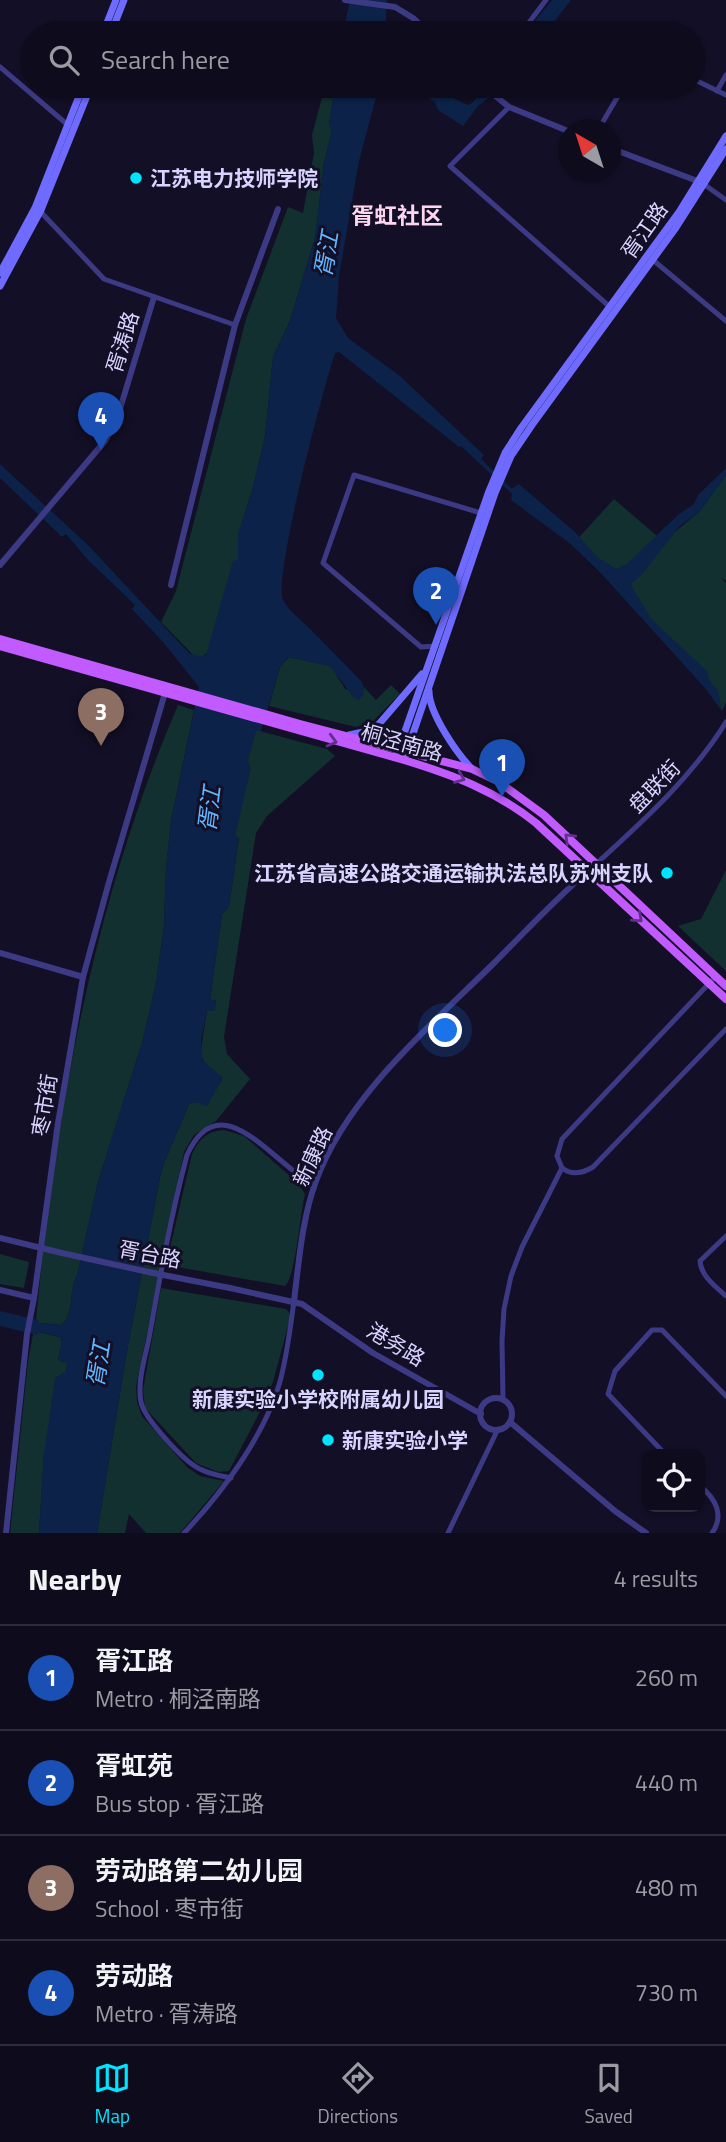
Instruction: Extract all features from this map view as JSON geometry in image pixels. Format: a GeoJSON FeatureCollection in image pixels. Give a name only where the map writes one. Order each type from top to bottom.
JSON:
{"type":"FeatureCollection","features":[{"type":"Feature","properties":{"kind":"main road"},"geometry":{"type":"LineString","coordinates":[[108,21],[116,0]]}},
{"type":"Feature","properties":{"kind":"main road"},"geometry":{"type":"LineString","coordinates":[[116,21],[124,0]]}},
{"type":"Feature","properties":{"kind":"main road"},"geometry":{"type":"LineString","coordinates":[[71,127],[79,98]]}},
{"type":"Feature","properties":{"kind":"main road"},"geometry":{"type":"LineString","coordinates":[[0,286],[38,209],[85,98]]}},
{"type":"Feature","properties":{"kind":"main road","name":"胥江路"},"geometry":{"type":"LineString","coordinates":[[513,446],[653,260],[702,183],[726,136]]}},
{"type":"Feature","properties":{"kind":"main road","name":"胥江路"},"geometry":{"type":"LineString","coordinates":[[401,754],[429,687],[497,470],[610,307],[726,149]]}},
{"type":"Feature","properties":{"kind":"main road"},"geometry":{"type":"LineString","coordinates":[[0,273],[38,209]]}},
{"type":"Feature","properties":{"kind":"main road","name":"胥江路"},"geometry":{"type":"LineString","coordinates":[[401,754],[428,665],[481,513],[489,500]]}},
{"type":"Feature","properties":{"kind":"main road","name":"桐泾南路"},"geometry":{"type":"LineString","coordinates":[[0,639],[271,719],[401,754],[472,769],[499,782],[531,804],[596,864],[713,980],[726,999]]}},
{"type":"Feature","properties":{"kind":"main road","name":"桐泾南路"},"geometry":{"type":"LineString","coordinates":[[0,646],[165,693],[193,697]]}},
{"type":"Feature","properties":{"kind":"main road"},"geometry":{"type":"LineString","coordinates":[[349,736],[370,731],[379,724],[428,665]]}},
{"type":"Feature","properties":{"kind":"main road"},"geometry":{"type":"LineString","coordinates":[[429,687],[432,707],[459,754],[472,769]]}},
{"type":"Feature","properties":{"kind":"main road","name":"桐泾南路"},"geometry":{"type":"LineString","coordinates":[[271,719],[349,736],[401,754],[462,779],[501,799],[536,824],[586,872],[713,980],[726,986]]}},
{"type":"Feature","properties":{"kind":"street"},"geometry":{"type":"LineString","coordinates":[[530,21],[546,0]]}},
{"type":"Feature","properties":{"kind":"street"},"geometry":{"type":"LineString","coordinates":[[346,1],[390,4],[417,21]]}},
{"type":"Feature","properties":{"kind":"street"},"geometry":{"type":"LineString","coordinates":[[0,67],[21,85]]}},
{"type":"Feature","properties":{"kind":"street"},"geometry":{"type":"LineString","coordinates":[[717,91],[726,75]]}},
{"type":"Feature","properties":{"kind":"street"},"geometry":{"type":"LineString","coordinates":[[705,85],[726,95]]}},
{"type":"Feature","properties":{"kind":"street"},"geometry":{"type":"LineString","coordinates":[[37,98],[71,127]]}},
{"type":"Feature","properties":{"kind":"street"},"geometry":{"type":"LineString","coordinates":[[495,98],[509,107],[558,127]]}},
{"type":"Feature","properties":{"kind":"street"},"geometry":{"type":"LineString","coordinates":[[605,119],[618,98]]}},
{"type":"Feature","properties":{"kind":"street"},"geometry":{"type":"LineString","coordinates":[[509,107],[450,166],[610,307]]}},
{"type":"Feature","properties":{"kind":"street"},"geometry":{"type":"LineString","coordinates":[[621,152],[702,183],[726,200]]}},
{"type":"Feature","properties":{"kind":"street"},"geometry":{"type":"LineString","coordinates":[[38,209],[104,279],[235,325]]}},
{"type":"Feature","properties":{"kind":"street"},"geometry":{"type":"LineString","coordinates":[[171,585],[235,325],[278,209]]}},
{"type":"Feature","properties":{"kind":"street"},"geometry":{"type":"LineString","coordinates":[[653,260],[726,321]]}},
{"type":"Feature","properties":{"kind":"street","name":"胥涛路"},"geometry":{"type":"LineString","coordinates":[[0,565],[111,432],[154,297]]}},
{"type":"Feature","properties":{"kind":"street"},"geometry":{"type":"LineString","coordinates":[[435,646],[421,647],[323,563],[354,475],[481,513]]}},
{"type":"Feature","properties":{"kind":"street","name":"枣市街"},"geometry":{"type":"LineString","coordinates":[[6,1533],[27,1334],[83,977],[108,882],[165,693]]}},
{"type":"Feature","properties":{"kind":"street","name":"盘联街"},"geometry":{"type":"LineString","coordinates":[[596,864],[658,807],[694,767],[726,722]]}},
{"type":"Feature","properties":{"kind":"street","name":"新康路"},"geometry":{"type":"LineString","coordinates":[[184,1533],[231,1478],[264,1420],[279,1386],[294,1301],[299,1252],[314,1188],[341,1133],[386,1073],[421,1035],[596,864]]}},
{"type":"Feature","properties":{"kind":"street"},"geometry":{"type":"LineString","coordinates":[[0,953],[83,977]]}},
{"type":"Feature","properties":{"kind":"street"},"geometry":{"type":"LineString","coordinates":[[713,980],[562,1139],[557,1156],[562,1168],[575,1173],[593,1167],[726,1030]]}},
{"type":"Feature","properties":{"kind":"street"},"geometry":{"type":"LineString","coordinates":[[231,1478],[208,1473],[192,1464],[155,1425],[140,1401],[151,1328],[187,1155],[195,1140],[205,1130],[228,1124],[245,1131],[314,1188]]}},
{"type":"Feature","properties":{"kind":"street"},"geometry":{"type":"LineString","coordinates":[[448,1533],[498,1429],[510,1422],[512,1412],[503,1399],[502,1341],[511,1276],[522,1247],[562,1168]]}},
{"type":"Feature","properties":{"kind":"street"},"geometry":{"type":"LineString","coordinates":[[726,1236],[700,1261],[700,1268],[706,1277],[726,1296]]}},
{"type":"Feature","properties":{"kind":"street","name":"胥台路"},"geometry":{"type":"LineString","coordinates":[[0,1238],[103,1263],[294,1301]]}},
{"type":"Feature","properties":{"kind":"street"},"geometry":{"type":"LineString","coordinates":[[0,1290],[34,1298]]}},
{"type":"Feature","properties":{"kind":"street","name":"港务路"},"geometry":{"type":"LineString","coordinates":[[294,1301],[373,1353],[481,1414]]}},
{"type":"Feature","properties":{"kind":"street"},"geometry":{"type":"LineString","coordinates":[[660,1449],[608,1394],[615,1371],[652,1330],[662,1330],[726,1396]]}},
{"type":"Feature","properties":{"kind":"street"},"geometry":{"type":"LineString","coordinates":[[498,1429],[488,1427],[481,1414],[488,1401],[503,1399]]}},
{"type":"Feature","properties":{"kind":"street"},"geometry":{"type":"LineString","coordinates":[[510,1422],[615,1511],[646,1533]]}},
{"type":"Feature","properties":{"kind":"street"},"geometry":{"type":"LineString","coordinates":[[705,1490],[717,1506],[719,1517],[712,1533]]}},
{"type":"Feature","properties":{"kind":"green space"},"geometry":{"type":"Polygon","coordinates":[[[322,98],[332,98],[329,124],[332,130],[324,163],[315,238],[290,321],[273,357],[265,437],[238,535],[238,561],[207,653],[194,656],[161,622],[176,591],[246,319],[288,207],[303,213],[314,153],[312,135],[322,98]]]}},
{"type":"Feature","properties":{"kind":"green space"},"geometry":{"type":"Polygon","coordinates":[[[726,475],[726,581],[721,578],[726,583],[726,702],[722,711],[707,690],[601,573],[572,545],[614,499],[657,536],[665,527],[675,532],[700,511],[726,475]]]}},
{"type":"Feature","properties":{"kind":"green space"},"geometry":{"type":"Polygon","coordinates":[[[289,657],[331,666],[345,689],[363,695],[364,687],[376,700],[391,685],[400,694],[373,721],[356,727],[269,706],[280,667],[289,657]]]}},
{"type":"Feature","properties":{"kind":"green space"},"geometry":{"type":"Polygon","coordinates":[[[178,705],[194,710],[171,821],[164,926],[156,984],[142,1043],[98,1182],[68,1315],[61,1325],[38,1323],[36,1320],[44,1241],[55,1162],[83,1006],[123,854],[178,705]]]}},
{"type":"Feature","properties":{"kind":"green space"},"geometry":{"type":"Polygon","coordinates":[[[256,730],[327,749],[335,756],[267,816],[256,833],[224,1037],[227,1054],[250,1079],[216,1121],[194,1135],[184,1152],[136,1387],[142,1416],[187,1467],[200,1476],[224,1481],[180,1533],[146,1533],[129,1514],[125,1533],[97,1533],[127,1351],[160,1177],[189,1104],[195,1102],[207,1105],[206,1065],[201,1057],[201,1049],[207,1010],[214,1011],[216,1001],[210,999],[222,914],[229,906],[239,838],[235,837],[247,761],[256,730]]]}},
{"type":"Feature","properties":{"kind":"green space"},"geometry":{"type":"Polygon","coordinates":[[[726,870],[726,971],[678,926],[701,919],[726,870]]]}},
{"type":"Feature","properties":{"kind":"green space"},"geometry":{"type":"Polygon","coordinates":[[[224,1130],[244,1136],[299,1184],[305,1194],[295,1258],[285,1286],[166,1265],[192,1154],[204,1137],[224,1130]]]}},
{"type":"Feature","properties":{"kind":"green space"},"geometry":{"type":"Polygon","coordinates":[[[0,1254],[29,1262],[24,1288],[0,1284],[0,1254]]]}},
{"type":"Feature","properties":{"kind":"green space"},"geometry":{"type":"Polygon","coordinates":[[[161,1288],[286,1309],[291,1315],[273,1382],[229,1471],[218,1472],[196,1463],[145,1408],[143,1390],[161,1288]]]}},
{"type":"Feature","properties":{"kind":"green space"},"geometry":{"type":"Polygon","coordinates":[[[38,1332],[60,1337],[62,1342],[58,1360],[68,1363],[44,1454],[39,1533],[10,1533],[28,1362],[33,1334],[38,1332]]]}},
{"type":"Feature","properties":{"kind":"water"},"geometry":{"type":"Polygon","coordinates":[[[350,0],[387,0],[386,21],[346,21],[350,0]]]}},
{"type":"Feature","properties":{"kind":"water"},"geometry":{"type":"Polygon","coordinates":[[[552,0],[571,0],[554,21],[535,21],[552,0]]]}},
{"type":"Feature","properties":{"kind":"water","name":"胥江"},"geometry":{"type":"Polygon","coordinates":[[[331,98],[376,98],[359,161],[339,276],[336,318],[348,338],[400,376],[484,455],[481,459],[512,489],[520,485],[574,531],[597,557],[616,569],[627,564],[679,514],[694,504],[698,495],[726,468],[726,475],[700,511],[680,526],[632,583],[652,620],[707,671],[709,680],[718,691],[722,711],[707,690],[601,573],[572,545],[511,500],[512,494],[461,446],[339,352],[335,353],[292,520],[285,556],[283,600],[361,681],[363,694],[359,700],[353,697],[330,666],[288,657],[280,667],[261,731],[256,731],[248,761],[251,768],[235,836],[239,838],[229,906],[222,914],[210,999],[216,1001],[214,1011],[207,1010],[201,1041],[203,1061],[223,1078],[207,1106],[195,1102],[189,1104],[160,1177],[127,1351],[97,1533],[39,1533],[44,1454],[55,1378],[66,1371],[68,1363],[58,1360],[62,1342],[60,1337],[39,1332],[37,1335],[0,1326],[0,1311],[39,1320],[39,1323],[61,1325],[70,1309],[98,1182],[142,1043],[156,984],[164,926],[171,821],[199,687],[132,609],[135,605],[88,560],[66,534],[62,537],[0,478],[0,464],[87,544],[190,654],[206,655],[233,561],[238,560],[238,535],[265,437],[273,357],[290,321],[315,238],[324,163],[332,130],[329,124],[333,100],[331,98]]]}},
{"type":"Feature","properties":{"kind":"water"},"geometry":{"type":"Polygon","coordinates":[[[428,98],[453,98],[467,105],[477,98],[488,98],[478,106],[463,126],[438,110],[435,102],[428,98]]]}},
{"type":"Feature","properties":{"kind":"place","name":"江苏电力技师学院"},"geometry":{"type":"Point","coordinates":[136,178]}},
{"type":"Feature","properties":{"kind":"place","name":"劳动路"},"geometry":{"type":"Point","coordinates":[101,450]}},
{"type":"Feature","properties":{"kind":"place","name":"胥虹苑"},"geometry":{"type":"Point","coordinates":[436,625]}},
{"type":"Feature","properties":{"kind":"place","name":"劳动路第二幼儿园"},"geometry":{"type":"Point","coordinates":[101,746]}},
{"type":"Feature","properties":{"kind":"place","name":"胥江路"},"geometry":{"type":"Point","coordinates":[502,797]}},
{"type":"Feature","properties":{"kind":"place","name":"江苏省高速公路交通运输执法总队苏州支队"},"geometry":{"type":"Point","coordinates":[667,873]}},
{"type":"Feature","properties":{"kind":"place","name":"新康实验小学校附属幼儿园"},"geometry":{"type":"Point","coordinates":[318,1375]}},
{"type":"Feature","properties":{"kind":"place","name":"新康实验小学"},"geometry":{"type":"Point","coordinates":[328,1440]}},
{"type":"Feature","properties":{"kind":"district","name":"胥虹社区"},"geometry":{"type":"Point","coordinates":[397,215]}}]}
